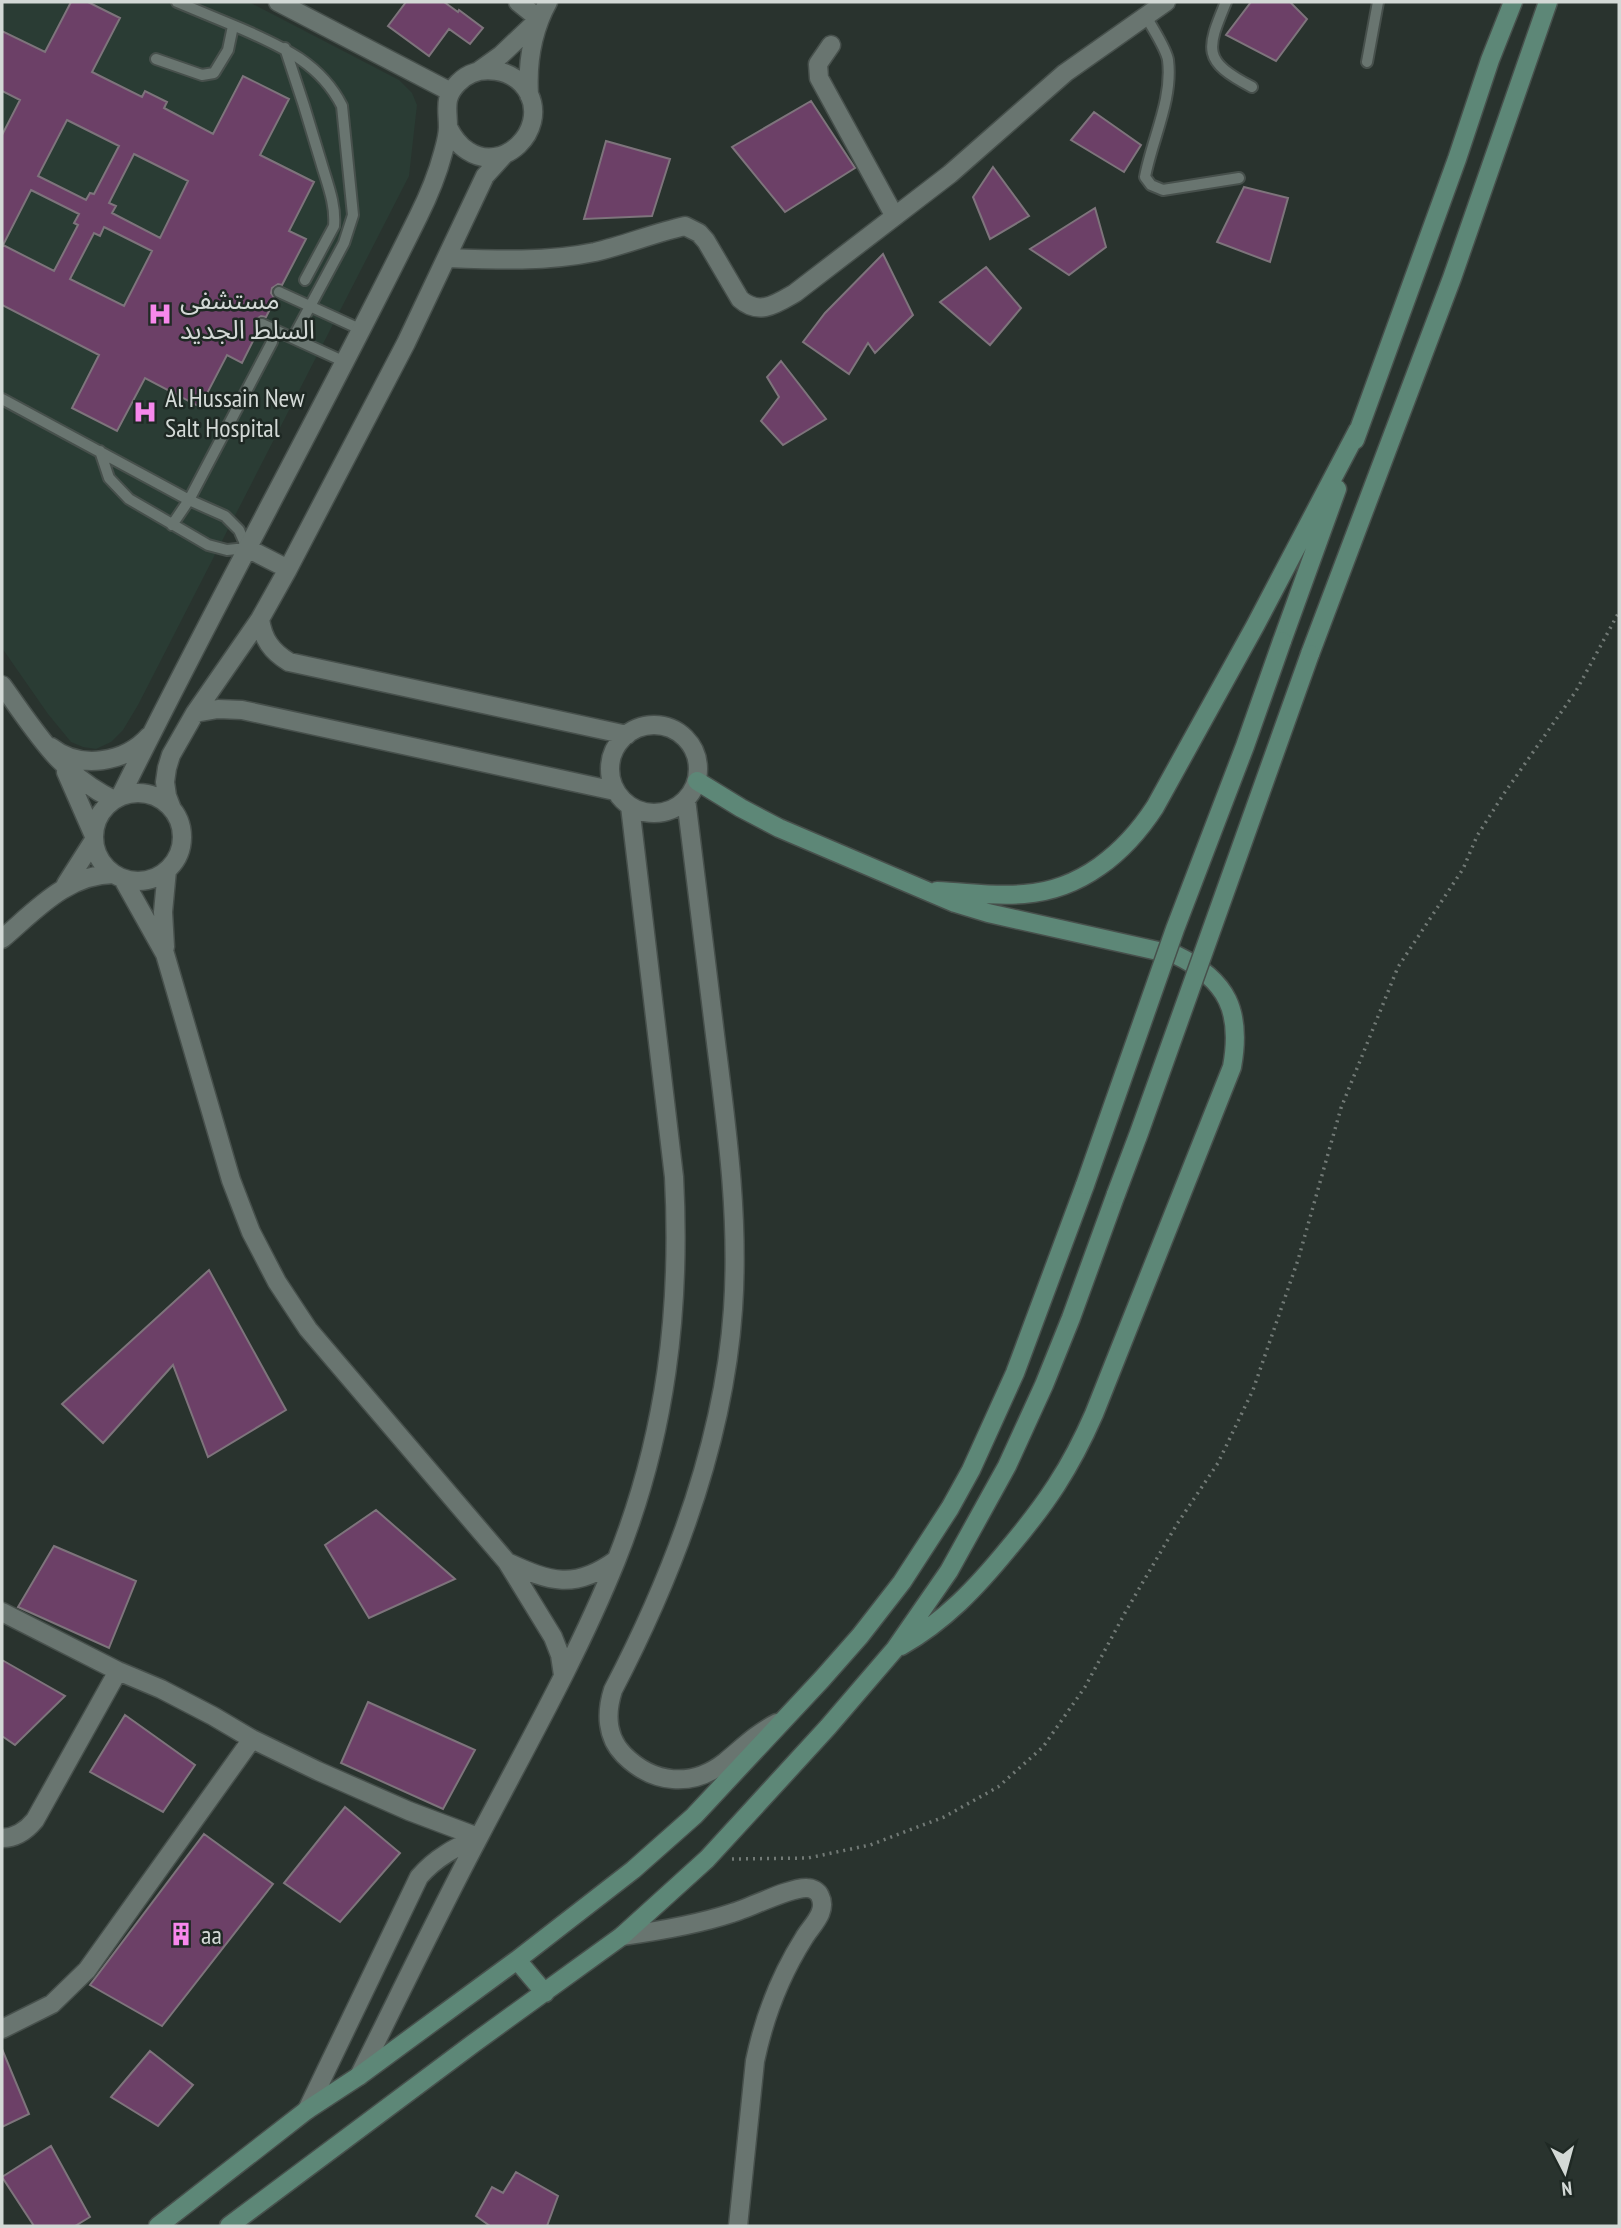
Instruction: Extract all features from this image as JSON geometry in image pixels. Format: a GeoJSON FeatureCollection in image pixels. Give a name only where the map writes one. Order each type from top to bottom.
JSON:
{"type":"FeatureCollection","features":[{"type":"Feature","properties":{"kind":"main road"},"geometry":{"type":"LineString","coordinates":[[158,2226],[307,2110],[359,2076],[517,1959],[633,1870],[694,1816],[860,1636],[902,1582],[950,1508],[971,1470],[1015,1373],[1085,1185],[1175,929],[1245,746],[1513,2]]}},
{"type":"Feature","properties":{"kind":"main road"},"geometry":{"type":"LineString","coordinates":[[229,2226],[622,1936],[707,1859],[828,1727],[895,1649],[949,1571],[1007,1466],[1062,1340],[1310,654],[1452,278],[1548,2]]}},
{"type":"Feature","properties":{"kind":"main road"},"geometry":{"type":"LineString","coordinates":[[923,891],[1025,894],[1051,889],[1077,880],[1101,867],[1122,850],[1140,830],[1155,807],[1255,626],[1358,430]]}},
{"type":"Feature","properties":{"kind":"main road"},"geometry":{"type":"LineString","coordinates":[[696,780],[760,818],[923,891],[988,913],[1176,955],[1196,965],[1214,979],[1227,996],[1235,1023],[1236,1050],[1232,1068],[1094,1414],[1071,1462],[1043,1508],[975,1589],[937,1622],[895,1649]]}},
{"type":"Feature","properties":{"kind":"main road"},"geometry":{"type":"LineString","coordinates":[[517,1959],[545,1993]]}},
{"type":"Feature","properties":{"kind":"street"},"geometry":{"type":"LineString","coordinates":[[278,2],[451,92]]}},
{"type":"Feature","properties":{"kind":"street"},"geometry":{"type":"LineString","coordinates":[[518,2],[539,19]]}},
{"type":"Feature","properties":{"kind":"street"},"geometry":{"type":"LineString","coordinates":[[64,887],[88,877],[118,876],[139,881],[154,878],[176,860],[182,834],[179,820],[167,796],[167,768],[181,736],[260,619],[288,569],[406,343],[485,176],[504,155],[517,148],[533,123],[529,94],[530,55],[539,19],[548,2]]}},
{"type":"Feature","properties":{"kind":"street"},"geometry":{"type":"LineString","coordinates":[[448,258],[511,260],[594,252],[685,226],[699,233],[706,241],[740,299],[748,306],[760,308],[779,303],[950,174],[1065,73],[1166,2]]}},
{"type":"Feature","properties":{"kind":"street"},"geometry":{"type":"LineString","coordinates":[[2,939],[64,887],[76,872],[94,838],[97,822],[104,810],[117,799],[156,728],[362,330],[429,194],[444,150],[448,127],[446,104],[451,92],[458,82],[501,55],[539,19]]}},
{"type":"Feature","properties":{"kind":"street"},"geometry":{"type":"LineString","coordinates":[[831,45],[818,64],[819,78],[894,215]]}},
{"type":"Feature","properties":{"kind":"street"},"geometry":{"type":"LineString","coordinates":[[480,70],[509,74],[521,83],[529,94]]}},
{"type":"Feature","properties":{"kind":"street"},"geometry":{"type":"LineString","coordinates":[[448,127],[457,142],[470,153],[487,157],[504,155]]}},
{"type":"Feature","properties":{"kind":"street"},"geometry":{"type":"LineString","coordinates":[[247,548],[288,569]]}},
{"type":"Feature","properties":{"kind":"street"},"geometry":{"type":"LineString","coordinates":[[260,619],[268,645],[289,662],[626,734]]}},
{"type":"Feature","properties":{"kind":"street"},"geometry":{"type":"LineString","coordinates":[[2,685],[63,766],[87,785],[117,799],[134,794],[148,794],[172,809]]}},
{"type":"Feature","properties":{"kind":"street"},"geometry":{"type":"LineString","coordinates":[[195,713],[218,709],[242,710],[615,791]]}},
{"type":"Feature","properties":{"kind":"street"},"geometry":{"type":"LineString","coordinates":[[656,725],[671,729],[684,737],[694,750],[698,765],[696,780],[686,799],[674,808],[659,813],[644,812],[630,806],[615,791],[610,767],[612,755],[626,734],[640,727],[656,725]]}},
{"type":"Feature","properties":{"kind":"street"},"geometry":{"type":"LineString","coordinates":[[41,738],[55,750],[72,758],[91,761],[128,753],[144,743],[156,728]]}},
{"type":"Feature","properties":{"kind":"street"},"geometry":{"type":"LineString","coordinates":[[63,766],[103,865],[118,876],[165,954]]}},
{"type":"Feature","properties":{"kind":"street"},"geometry":{"type":"LineString","coordinates":[[686,799],[733,1174],[733,1311],[719,1402],[694,1502],[658,1598],[614,1690],[608,1717],[613,1738],[624,1755],[651,1776],[669,1780],[689,1779],[708,1772],[724,1763],[753,1738],[786,1718]]}},
{"type":"Feature","properties":{"kind":"street"},"geometry":{"type":"LineString","coordinates":[[359,2076],[591,1618],[616,1560],[644,1480],[663,1397],[673,1332],[677,1265],[674,1177],[630,806]]}},
{"type":"Feature","properties":{"kind":"street"},"geometry":{"type":"LineString","coordinates":[[167,870],[163,912],[165,954],[231,1180],[251,1232],[277,1282],[308,1329],[507,1562],[553,1637],[560,1655],[563,1675]]}},
{"type":"Feature","properties":{"kind":"street"},"geometry":{"type":"LineString","coordinates":[[507,1562],[543,1578],[569,1581],[586,1578],[616,1560]]}},
{"type":"Feature","properties":{"kind":"street"},"geometry":{"type":"LineString","coordinates":[[2,1612],[318,1771],[478,1837]]}},
{"type":"Feature","properties":{"kind":"street"},"geometry":{"type":"LineString","coordinates":[[2,1838],[21,1833],[35,1820],[118,1671]]}},
{"type":"Feature","properties":{"kind":"street"},"geometry":{"type":"LineString","coordinates":[[2,2029],[52,2004],[87,1970],[252,1739]]}},
{"type":"Feature","properties":{"kind":"street"},"geometry":{"type":"LineString","coordinates":[[307,2110],[419,1877],[432,1862],[478,1837]]}},
{"type":"Feature","properties":{"kind":"street"},"geometry":{"type":"LineString","coordinates":[[622,1936],[693,1924],[796,1890],[808,1888],[821,1897],[822,1907],[818,1919],[790,1962],[760,2037],[753,2072],[738,2226]]}},
{"type":"Feature","properties":{"kind":"lane"},"geometry":{"type":"LineString","coordinates":[[177,2],[285,48],[323,77],[334,90],[341,106],[353,204],[349,231],[293,338]]}},
{"type":"Feature","properties":{"kind":"lane"},"geometry":{"type":"LineString","coordinates":[[1226,2],[1212,35],[1211,49],[1214,60],[1230,76],[1252,87]]}},
{"type":"Feature","properties":{"kind":"lane"},"geometry":{"type":"LineString","coordinates":[[1367,62],[1378,2]]}},
{"type":"Feature","properties":{"kind":"lane"},"geometry":{"type":"LineString","coordinates":[[1146,16],[1168,58],[1167,86],[1160,125],[1145,177],[1152,185],[1163,190],[1239,178]]}},
{"type":"Feature","properties":{"kind":"lane"},"geometry":{"type":"LineString","coordinates":[[156,59],[202,75],[214,73],[228,50],[233,26]]}},
{"type":"Feature","properties":{"kind":"lane"},"geometry":{"type":"LineString","coordinates":[[285,48],[332,199],[335,217],[334,226],[305,280]]}},
{"type":"Feature","properties":{"kind":"lane"},"geometry":{"type":"LineString","coordinates":[[279,292],[362,330]]}},
{"type":"Feature","properties":{"kind":"lane"},"geometry":{"type":"LineString","coordinates":[[262,324],[345,362]]}},
{"type":"Feature","properties":{"kind":"lane"},"geometry":{"type":"LineString","coordinates":[[172,526],[272,342]]}},
{"type":"Feature","properties":{"kind":"lane"},"geometry":{"type":"LineString","coordinates":[[2,399],[225,516],[233,522],[247,548],[217,548],[172,526],[129,499],[109,478],[100,451]]}},
{"type":"Feature","properties":{"kind":"path"},"geometry":{"type":"LineString","coordinates":[[707,1859],[808,1858],[870,1845],[944,1816],[998,1787],[1043,1747],[1085,1687],[1171,1535],[1218,1463],[1253,1390],[1298,1260],[1341,1108],[1398,967],[1463,869],[1477,836],[1576,691],[1619,612]]}},
{"type":"Feature","properties":{"kind":"shaded area","name":"Al Hussain New Salt Hospital"},"geometry":{"type":"Polygon","coordinates":[[[2,2],[249,2],[399,80],[412,93],[417,105],[409,176],[138,705],[123,730],[111,742],[96,749],[71,742],[2,648],[2,2]]]}},
{"type":"Feature","properties":{"kind":"building","name":"مستشفى السلط الجديد"},"geometry":{"type":"Polygon","coordinates":[[[71,2],[88,2],[120,18],[92,72],[142,97],[145,91],[167,102],[164,108],[213,134],[243,76],[289,99],[260,155],[314,182],[289,231],[306,239],[282,285],[278,284],[272,288],[271,293],[275,299],[266,317],[261,316],[255,320],[254,325],[258,331],[242,363],[227,355],[200,407],[145,378],[117,431],[72,408],[99,355],[2,305],[2,135],[20,100],[2,91],[2,31],[45,52],[71,2]],[[67,120],[38,176],[86,200],[90,193],[94,194],[119,146],[67,120]],[[134,154],[109,203],[116,206],[112,213],[160,238],[188,181],[134,154]],[[31,190],[3,245],[54,271],[78,225],[74,223],[79,214],[31,190]],[[104,227],[100,236],[94,233],[70,279],[124,306],[152,251],[104,227]]]}},
{"type":"Feature","properties":{"kind":"building"},"geometry":{"type":"Polygon","coordinates":[[[406,2],[444,2],[483,28],[470,44],[449,29],[429,56],[388,26],[406,2]]]}},
{"type":"Feature","properties":{"kind":"building"},"geometry":{"type":"Polygon","coordinates":[[[1251,2],[1290,2],[1307,19],[1276,61],[1226,35],[1251,2]]]}},
{"type":"Feature","properties":{"kind":"building"},"geometry":{"type":"Polygon","coordinates":[[[811,101],[855,168],[785,212],[732,147],[811,101]]]}},
{"type":"Feature","properties":{"kind":"building"},"geometry":{"type":"Polygon","coordinates":[[[1094,112],[1141,145],[1124,172],[1071,140],[1094,112]]]}},
{"type":"Feature","properties":{"kind":"building"},"geometry":{"type":"Polygon","coordinates":[[[606,141],[670,159],[652,216],[584,219],[606,141]]]}},
{"type":"Feature","properties":{"kind":"building"},"geometry":{"type":"Polygon","coordinates":[[[993,167],[1029,216],[990,239],[973,197],[993,167]]]}},
{"type":"Feature","properties":{"kind":"building"},"geometry":{"type":"Polygon","coordinates":[[[1244,187],[1288,198],[1270,262],[1217,242],[1244,187]]]}},
{"type":"Feature","properties":{"kind":"building"},"geometry":{"type":"Polygon","coordinates":[[[1095,208],[1106,247],[1069,275],[1030,249],[1095,208]]]}},
{"type":"Feature","properties":{"kind":"building"},"geometry":{"type":"Polygon","coordinates":[[[883,254],[913,315],[875,353],[868,343],[849,374],[803,342],[825,313],[883,254]]]}},
{"type":"Feature","properties":{"kind":"building"},"geometry":{"type":"Polygon","coordinates":[[[986,267],[1021,308],[990,345],[940,302],[986,267]]]}},
{"type":"Feature","properties":{"kind":"building"},"geometry":{"type":"Polygon","coordinates":[[[781,361],[826,419],[783,445],[761,421],[779,397],[767,377],[781,361]]]}},
{"type":"Feature","properties":{"kind":"building"},"geometry":{"type":"Polygon","coordinates":[[[209,1270],[286,1410],[208,1457],[173,1365],[103,1443],[62,1404],[209,1270]]]}},
{"type":"Feature","properties":{"kind":"building"},"geometry":{"type":"Polygon","coordinates":[[[376,1510],[455,1579],[369,1618],[325,1545],[376,1510]]]}},
{"type":"Feature","properties":{"kind":"building"},"geometry":{"type":"Polygon","coordinates":[[[54,1546],[136,1581],[109,1648],[18,1607],[54,1546]]]}},
{"type":"Feature","properties":{"kind":"building"},"geometry":{"type":"Polygon","coordinates":[[[2,1660],[65,1696],[15,1745],[2,1736],[2,1660]]]}},
{"type":"Feature","properties":{"kind":"building"},"geometry":{"type":"Polygon","coordinates":[[[368,1702],[475,1750],[443,1809],[341,1763],[368,1702]]]}},
{"type":"Feature","properties":{"kind":"building"},"geometry":{"type":"Polygon","coordinates":[[[125,1715],[195,1765],[163,1812],[90,1772],[125,1715]]]}},
{"type":"Feature","properties":{"kind":"building","name":"aa"},"geometry":{"type":"Polygon","coordinates":[[[345,1807],[400,1853],[340,1922],[284,1883],[345,1807]]]}},
{"type":"Feature","properties":{"kind":"building","name":"aa"},"geometry":{"type":"Polygon","coordinates":[[[204,1834],[273,1884],[162,2026],[90,1985],[204,1834]]]}},
{"type":"Feature","properties":{"kind":"building"},"geometry":{"type":"Polygon","coordinates":[[[2,2049],[29,2114],[2,2127],[2,2049]]]}},
{"type":"Feature","properties":{"kind":"building"},"geometry":{"type":"Polygon","coordinates":[[[150,2051],[193,2085],[158,2126],[111,2097],[150,2051]]]}},
{"type":"Feature","properties":{"kind":"building"},"geometry":{"type":"Polygon","coordinates":[[[51,2146],[90,2217],[75,2226],[34,2226],[2,2177],[51,2146]]]}},
{"type":"Feature","properties":{"kind":"building"},"geometry":{"type":"Polygon","coordinates":[[[516,2172],[558,2196],[547,2226],[490,2226],[476,2216],[492,2187],[503,2193],[516,2172]]]}},
{"type":"Feature","properties":{"kind":"place","name":"مستشفى السلط الجديد"},"geometry":{"type":"Point","coordinates":[160,314]}},
{"type":"Feature","properties":{"kind":"place","name":"Al Hussain New Salt Hospital"},"geometry":{"type":"Point","coordinates":[145,412]}},
{"type":"Feature","properties":{"kind":"place","name":"aa"},"geometry":{"type":"Point","coordinates":[181,1934]}}]}
